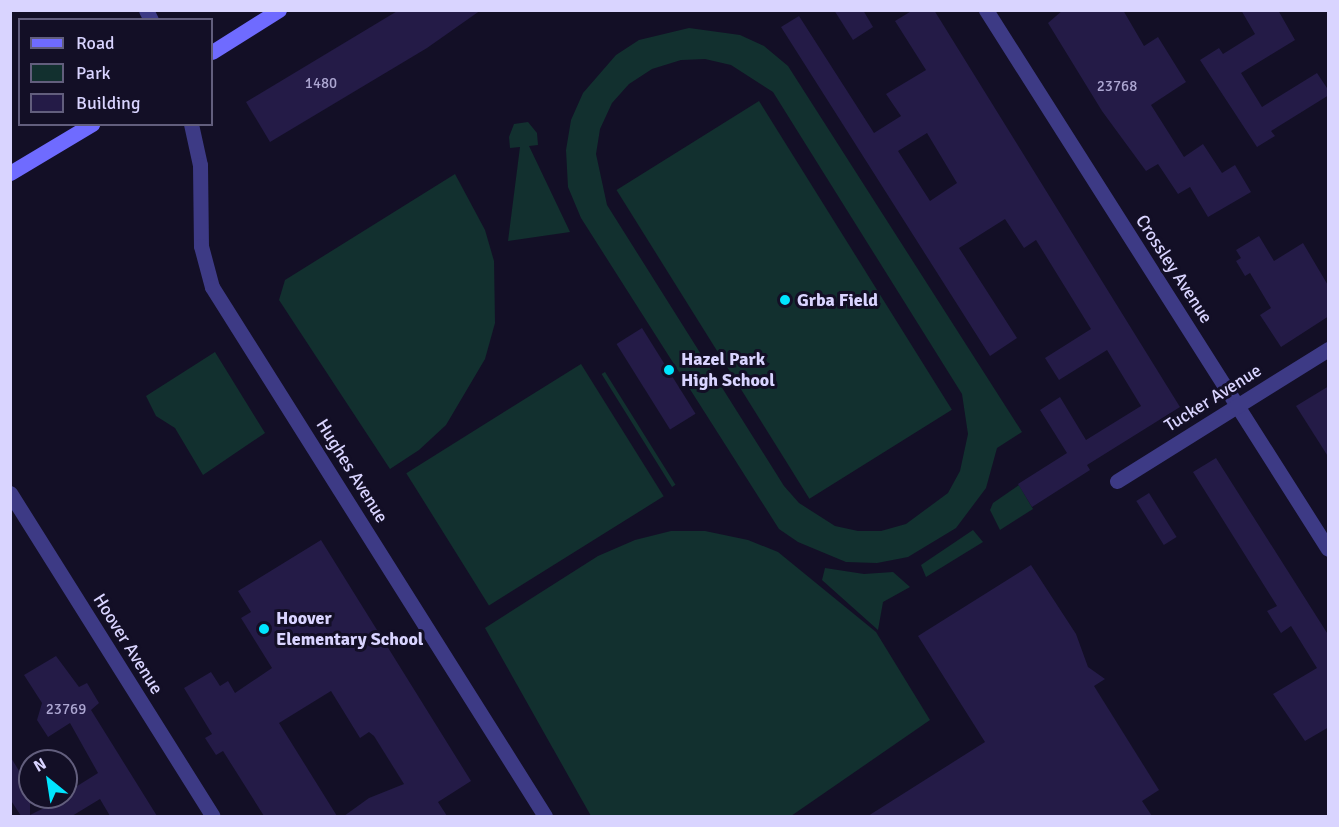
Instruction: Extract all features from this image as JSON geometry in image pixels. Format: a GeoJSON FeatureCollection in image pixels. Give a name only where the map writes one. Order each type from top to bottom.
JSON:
{"type":"FeatureCollection","features":[{"type":"Feature","properties":{"kind":"street"},"geometry":{"type":"LineString","coordinates":[[213,51],[279,10]]}},
{"type":"Feature","properties":{"kind":"street","name":"Crossley Avenue"},"geometry":{"type":"LineString","coordinates":[[986,10],[1329,549]]}},
{"type":"Feature","properties":{"kind":"street"},"geometry":{"type":"LineString","coordinates":[[10,173],[89,126]]}},
{"type":"Feature","properties":{"kind":"street","name":"Hughes Avenue"},"geometry":{"type":"LineString","coordinates":[[191,126],[200,165],[201,246],[212,287],[545,816]]}},
{"type":"Feature","properties":{"kind":"street","name":"Tucker Avenue"},"geometry":{"type":"LineString","coordinates":[[1117,480],[1329,349]]}},
{"type":"Feature","properties":{"kind":"street","name":"Hoover Avenue"},"geometry":{"type":"LineString","coordinates":[[10,493],[213,816]]}},
{"type":"Feature","properties":{"kind":"green space"},"geometry":{"type":"Polygon","coordinates":[[[689,28],[740,35],[764,46],[788,66],[1022,432],[997,448],[986,488],[956,528],[908,557],[877,563],[846,562],[798,542],[779,529],[581,218],[568,187],[566,150],[571,120],[583,93],[616,55],[639,40],[689,28]],[[705,59],[681,60],[652,69],[629,84],[612,103],[600,129],[596,154],[607,205],[784,486],[799,503],[835,526],[858,531],[881,531],[906,524],[948,493],[960,471],[968,434],[962,394],[773,92],[731,65],[705,59]]]}},
{"type":"Feature","properties":{"kind":"green space","name":"Grba Field"},"geometry":{"type":"Polygon","coordinates":[[[759,101],[952,410],[809,499],[617,190],[759,101]]]}},
{"type":"Feature","properties":{"kind":"green space"},"geometry":{"type":"Polygon","coordinates":[[[528,122],[537,133],[538,145],[529,146],[570,232],[508,241],[520,147],[510,148],[509,137],[514,124],[528,122]]]}},
{"type":"Feature","properties":{"kind":"green space"},"geometry":{"type":"Polygon","coordinates":[[[455,174],[485,230],[494,261],[495,323],[485,359],[446,425],[419,450],[390,469],[279,300],[285,280],[455,174]]]}},
{"type":"Feature","properties":{"kind":"green space"},"geometry":{"type":"Polygon","coordinates":[[[215,352],[265,433],[203,475],[175,428],[156,416],[146,396],[215,352]]]}},
{"type":"Feature","properties":{"kind":"green space"},"geometry":{"type":"Polygon","coordinates":[[[581,364],[664,496],[489,605],[406,473],[581,364]]]}},
{"type":"Feature","properties":{"kind":"green space"},"geometry":{"type":"Polygon","coordinates":[[[605,372],[675,485],[672,487],[602,374],[605,372]]]}},
{"type":"Feature","properties":{"kind":"green space"},"geometry":{"type":"Polygon","coordinates":[[[1019,485],[1033,509],[1000,530],[990,510],[993,503],[1019,485]]]}},
{"type":"Feature","properties":{"kind":"green space"},"geometry":{"type":"Polygon","coordinates":[[[973,530],[983,542],[926,577],[921,565],[973,530]]]}},
{"type":"Feature","properties":{"kind":"green space"},"geometry":{"type":"Polygon","coordinates":[[[671,531],[705,531],[748,540],[778,552],[876,632],[930,720],[791,816],[591,816],[485,628],[598,556],[635,540],[671,531]]]}},
{"type":"Feature","properties":{"kind":"green space"},"geometry":{"type":"Polygon","coordinates":[[[825,568],[864,574],[893,572],[910,587],[883,602],[878,630],[822,580],[825,568]]]}},
{"type":"Feature","properties":{"kind":"building"},"geometry":{"type":"Polygon","coordinates":[[[399,10],[481,10],[427,48],[270,142],[246,102],[399,10]]]}},
{"type":"Feature","properties":{"kind":"building"},"geometry":{"type":"Polygon","coordinates":[[[834,10],[863,10],[873,27],[853,40],[834,10]]]}},
{"type":"Feature","properties":{"kind":"building"},"geometry":{"type":"Polygon","coordinates":[[[913,10],[934,10],[1180,407],[1087,465],[1090,470],[1032,507],[1018,484],[1067,453],[1040,410],[1060,397],[1086,440],[1141,406],[1107,350],[1059,380],[1045,358],[1091,329],[1036,240],[1024,248],[1005,219],[959,248],[1017,338],[990,356],[781,27],[799,16],[874,133],[901,116],[886,94],[926,70],[895,21],[913,10]],[[927,133],[898,151],[930,201],[957,183],[927,133]]]}},
{"type":"Feature","properties":{"kind":"building"},"geometry":{"type":"Polygon","coordinates":[[[1063,10],[1123,10],[1144,46],[1158,37],[1186,82],[1151,105],[1184,157],[1203,144],[1222,173],[1235,165],[1251,192],[1208,217],[1190,187],[1178,194],[1158,164],[1146,171],[1102,111],[1048,23],[1063,10]]]}},
{"type":"Feature","properties":{"kind":"building"},"geometry":{"type":"Polygon","coordinates":[[[1241,10],[1278,10],[1295,40],[1241,73],[1262,107],[1317,73],[1329,91],[1329,95],[1271,131],[1275,136],[1257,147],[1200,60],[1219,48],[1223,54],[1255,34],[1241,10]]]}},
{"type":"Feature","properties":{"kind":"building"},"geometry":{"type":"Polygon","coordinates":[[[1259,236],[1274,261],[1303,243],[1329,287],[1329,316],[1281,347],[1260,315],[1271,308],[1250,273],[1245,276],[1236,261],[1241,258],[1236,250],[1259,236]]]}},
{"type":"Feature","properties":{"kind":"building"},"geometry":{"type":"Polygon","coordinates":[[[642,328],[696,414],[670,430],[617,344],[642,328]]]}},
{"type":"Feature","properties":{"kind":"building"},"geometry":{"type":"Polygon","coordinates":[[[1329,386],[1329,458],[1296,406],[1329,386]]]}},
{"type":"Feature","properties":{"kind":"building"},"geometry":{"type":"Polygon","coordinates":[[[1216,458],[1329,636],[1329,727],[1305,741],[1273,694],[1317,668],[1291,626],[1281,633],[1267,611],[1277,606],[1193,472],[1216,458]]]}},
{"type":"Feature","properties":{"kind":"building"},"geometry":{"type":"Polygon","coordinates":[[[1149,493],[1177,537],[1164,545],[1136,501],[1149,493]]]}},
{"type":"Feature","properties":{"kind":"building"},"geometry":{"type":"Polygon","coordinates":[[[321,540],[471,781],[438,802],[447,816],[344,816],[369,798],[404,784],[374,736],[369,732],[360,738],[331,691],[279,723],[337,816],[264,816],[223,751],[216,755],[205,738],[212,734],[184,688],[211,672],[220,686],[228,681],[235,693],[272,668],[241,618],[251,612],[238,591],[321,540]]]}},
{"type":"Feature","properties":{"kind":"building"},"geometry":{"type":"Polygon","coordinates":[[[1031,565],[1076,634],[1088,667],[1105,679],[1094,686],[1159,790],[1142,801],[1152,816],[868,816],[985,742],[918,636],[1031,565]]]}},
{"type":"Feature","properties":{"kind":"building"},"geometry":{"type":"Polygon","coordinates":[[[56,656],[79,687],[87,683],[99,703],[91,710],[157,816],[110,816],[100,799],[72,816],[21,816],[10,799],[10,756],[18,769],[18,809],[30,809],[30,815],[42,809],[78,809],[78,786],[98,773],[70,723],[48,737],[37,720],[42,703],[24,675],[56,656]]]}},
{"type":"Feature","properties":{"kind":"place","name":"Grba Field"},"geometry":{"type":"Point","coordinates":[785,300]}},
{"type":"Feature","properties":{"kind":"place","name":"Hazel Park High School"},"geometry":{"type":"Point","coordinates":[669,370]}},
{"type":"Feature","properties":{"kind":"place","name":"Hoover Elementary School"},"geometry":{"type":"Point","coordinates":[264,629]}}]}
